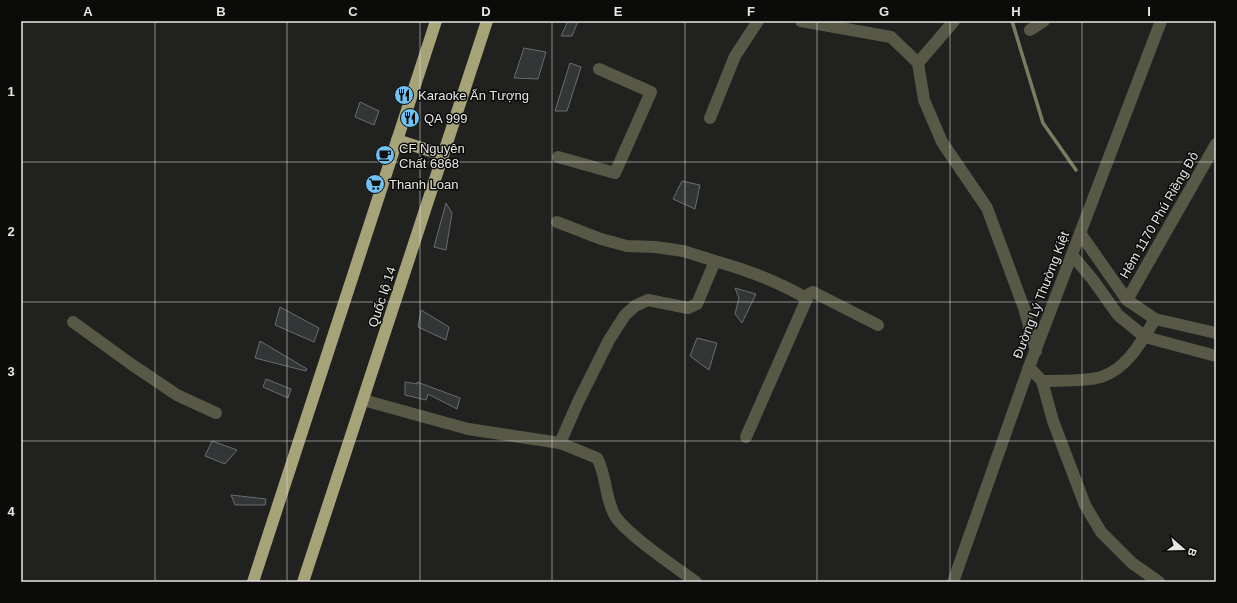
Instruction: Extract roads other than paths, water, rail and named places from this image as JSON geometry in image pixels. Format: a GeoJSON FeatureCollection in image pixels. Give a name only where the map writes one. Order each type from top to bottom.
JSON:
{"type":"FeatureCollection","features":[{"type":"Feature","properties":{"kind":"highway"},"geometry":{"type":"LineString","coordinates":[[253,582],[436,21]]}},
{"type":"Feature","properties":{"kind":"highway","name":"Quốc lộ 14"},"geometry":{"type":"LineString","coordinates":[[303,582],[487,21]]}},
{"type":"Feature","properties":{"kind":"highway"},"geometry":{"type":"LineString","coordinates":[[397,140],[443,155]]}},
{"type":"Feature","properties":{"kind":"street"},"geometry":{"type":"LineString","coordinates":[[710,118],[735,56],[758,21]]}},
{"type":"Feature","properties":{"kind":"street"},"geometry":{"type":"LineString","coordinates":[[801,21],[891,37],[918,62],[924,100],[942,142],[988,208],[1024,308],[1036,351]]}},
{"type":"Feature","properties":{"kind":"street"},"geometry":{"type":"LineString","coordinates":[[918,62],[954,21]]}},
{"type":"Feature","properties":{"kind":"street"},"geometry":{"type":"LineString","coordinates":[[1030,30],[1044,21]]}},
{"type":"Feature","properties":{"kind":"street","name":"Đường Lý Thường Kiệt"},"geometry":{"type":"LineString","coordinates":[[953,582],[1029,367],[1073,256],[1080,233],[1161,21]]}},
{"type":"Feature","properties":{"kind":"street"},"geometry":{"type":"LineString","coordinates":[[558,157],[615,173],[651,92],[599,70]]}},
{"type":"Feature","properties":{"kind":"street","name":"Hẻm 1170 Phú Riềng Đỏ"},"geometry":{"type":"LineString","coordinates":[[1127,300],[1216,144]]}},
{"type":"Feature","properties":{"kind":"street"},"geometry":{"type":"LineString","coordinates":[[557,222],[601,239],[627,246],[655,247],[683,251],[748,270],[780,284],[806,298]]}},
{"type":"Feature","properties":{"kind":"street"},"geometry":{"type":"LineString","coordinates":[[1080,233],[1127,300],[1155,319],[1216,334]]}},
{"type":"Feature","properties":{"kind":"street"},"geometry":{"type":"LineString","coordinates":[[1073,256],[1093,280],[1118,315],[1145,337],[1216,356]]}},
{"type":"Feature","properties":{"kind":"street"},"geometry":{"type":"LineString","coordinates":[[560,443],[605,347],[625,315],[635,306],[648,300],[688,308],[693,307],[697,304],[715,261]]}},
{"type":"Feature","properties":{"kind":"street"},"geometry":{"type":"LineString","coordinates":[[746,436],[806,298],[813,292],[878,325]]}},
{"type":"Feature","properties":{"kind":"street"},"geometry":{"type":"LineString","coordinates":[[1042,380],[1090,379],[1109,374],[1128,358],[1145,337],[1155,319]]}},
{"type":"Feature","properties":{"kind":"street"},"geometry":{"type":"LineString","coordinates":[[72,322],[130,364],[177,395],[216,413]]}},
{"type":"Feature","properties":{"kind":"street"},"geometry":{"type":"LineString","coordinates":[[1029,367],[1042,380],[1053,421],[1085,505],[1101,532],[1132,563],[1159,582]]}},
{"type":"Feature","properties":{"kind":"street"},"geometry":{"type":"LineString","coordinates":[[362,400],[468,429],[560,443],[597,458],[609,503],[615,516],[626,529],[696,582]]}},
{"type":"Feature","properties":{"kind":"waterway"},"geometry":{"type":"LineString","coordinates":[[1012,21],[1043,123],[1076,170]]}},
{"type":"Feature","properties":{"kind":"place","name":"Karaoke Ấn Tượng"},"geometry":{"type":"Point","coordinates":[404,95]}},
{"type":"Feature","properties":{"kind":"place","name":"QA 999"},"geometry":{"type":"Point","coordinates":[410,118]}},
{"type":"Feature","properties":{"kind":"place","name":"CF Nguyên Chất 6868"},"geometry":{"type":"Point","coordinates":[385,155]}},
{"type":"Feature","properties":{"kind":"place","name":"Thanh Loan"},"geometry":{"type":"Point","coordinates":[375,184]}}]}
